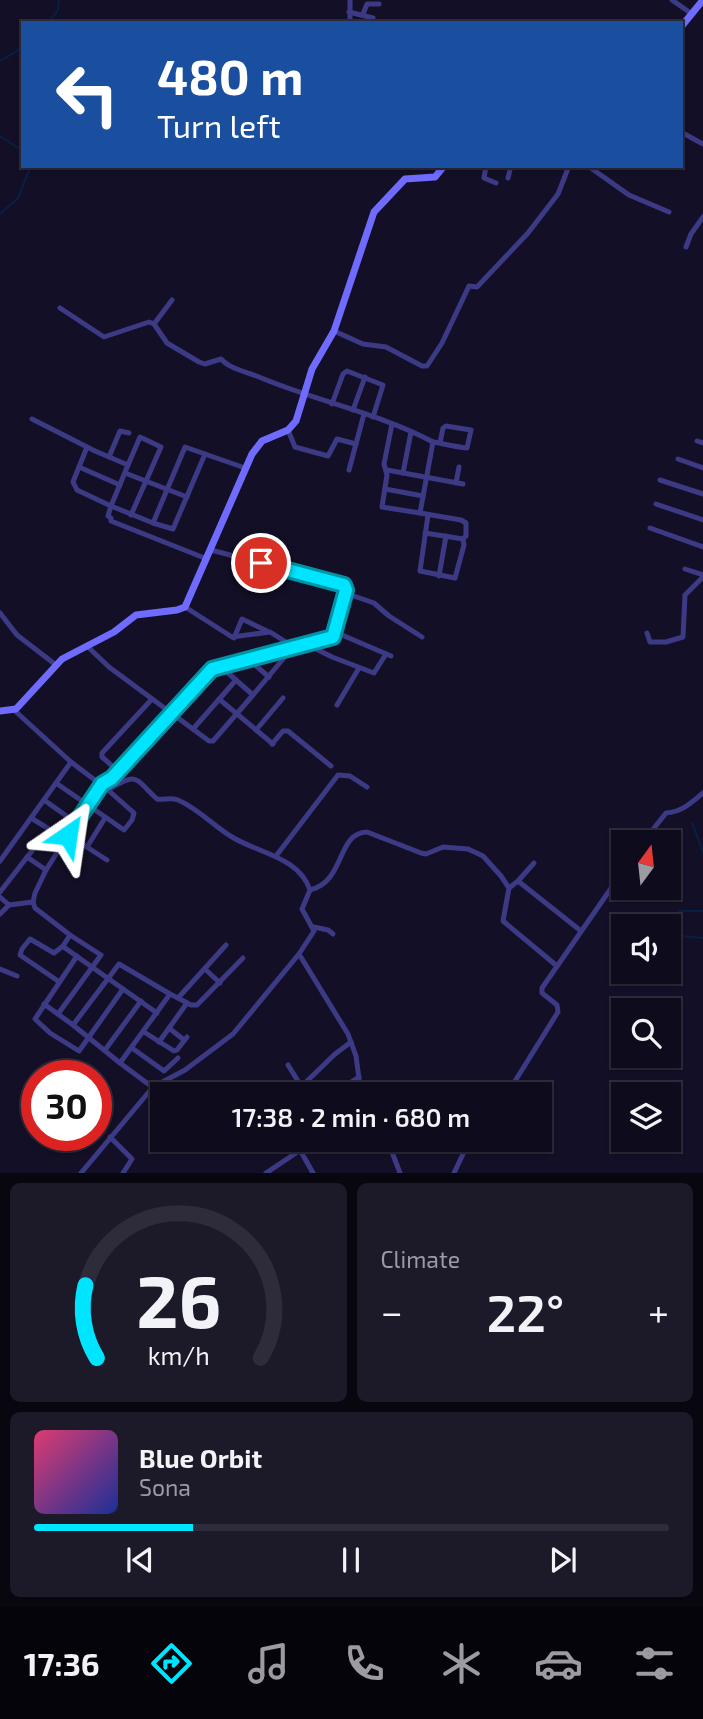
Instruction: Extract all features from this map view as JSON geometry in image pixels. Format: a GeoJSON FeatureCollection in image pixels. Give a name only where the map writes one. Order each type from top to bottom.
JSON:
{"type":"FeatureCollection","features":[{"type":"Feature","properties":{"kind":"street"},"geometry":{"type":"LineString","coordinates":[[350,0],[350,21]]}},
{"type":"Feature","properties":{"kind":"street"},"geometry":{"type":"LineString","coordinates":[[672,0],[692,14]]}},
{"type":"Feature","properties":{"kind":"street"},"geometry":{"type":"LineString","coordinates":[[363,15],[367,4],[379,4]]}},
{"type":"Feature","properties":{"kind":"street"},"geometry":{"type":"LineString","coordinates":[[683,25],[701,5]]}},
{"type":"Feature","properties":{"kind":"street"},"geometry":{"type":"LineString","coordinates":[[349,12],[373,18]]}},
{"type":"Feature","properties":{"kind":"street"},"geometry":{"type":"LineString","coordinates":[[683,133],[703,144]]}},
{"type":"Feature","properties":{"kind":"street"},"geometry":{"type":"LineString","coordinates":[[0,711],[14,710],[22,705],[66,656],[141,613],[185,607],[252,454],[262,441],[288,430],[296,421],[312,369],[334,331],[374,212],[405,179],[435,177],[442,168]]}},
{"type":"Feature","properties":{"kind":"street"},"geometry":{"type":"LineString","coordinates":[[486,168],[484,178],[496,183]]}},
{"type":"Feature","properties":{"kind":"street"},"geometry":{"type":"LineString","coordinates":[[508,178],[510,168]]}},
{"type":"Feature","properties":{"kind":"street"},"geometry":{"type":"LineString","coordinates":[[334,331],[363,344],[382,345],[426,366],[442,343],[469,286],[477,286],[527,233],[558,194],[568,168]]}},
{"type":"Feature","properties":{"kind":"street"},"geometry":{"type":"LineString","coordinates":[[590,168],[629,195],[668,212]]}},
{"type":"Feature","properties":{"kind":"street"},"geometry":{"type":"LineString","coordinates":[[686,247],[703,217]]}},
{"type":"Feature","properties":{"kind":"street"},"geometry":{"type":"LineString","coordinates":[[154,324],[172,300]]}},
{"type":"Feature","properties":{"kind":"street"},"geometry":{"type":"LineString","coordinates":[[60,308],[104,337],[142,322],[154,324],[167,342],[205,364],[220,358],[228,365],[303,395],[373,417],[436,443],[468,448],[471,430],[446,426],[443,428],[436,443],[426,477],[420,513]]}},
{"type":"Feature","properties":{"kind":"street"},"geometry":{"type":"LineString","coordinates":[[332,404],[347,371],[383,385],[373,417]]}},
{"type":"Feature","properties":{"kind":"street"},"geometry":{"type":"LineString","coordinates":[[353,410],[365,377]]}},
{"type":"Feature","properties":{"kind":"street"},"geometry":{"type":"LineString","coordinates":[[349,470],[364,414]]}},
{"type":"Feature","properties":{"kind":"street"},"geometry":{"type":"LineString","coordinates":[[32,419],[128,464]]}},
{"type":"Feature","properties":{"kind":"street"},"geometry":{"type":"LineString","coordinates":[[392,424],[384,464],[387,470],[383,508],[420,513],[465,522],[467,529],[464,545],[457,576],[453,578],[420,570],[428,515]]}},
{"type":"Feature","properties":{"kind":"street"},"geometry":{"type":"LineString","coordinates":[[109,457],[118,432],[123,430],[129,433]]}},
{"type":"Feature","properties":{"kind":"street"},"geometry":{"type":"LineString","coordinates":[[288,430],[295,447],[328,456],[337,439],[356,444]]}},
{"type":"Feature","properties":{"kind":"street"},"geometry":{"type":"LineString","coordinates":[[403,473],[411,432]]}},
{"type":"Feature","properties":{"kind":"street"},"geometry":{"type":"LineString","coordinates":[[131,514],[161,448],[160,445],[141,438],[111,506],[108,515],[111,521],[206,559]]}},
{"type":"Feature","properties":{"kind":"street"},"geometry":{"type":"LineString","coordinates":[[87,447],[74,487],[111,506],[172,530],[205,454]]}},
{"type":"Feature","properties":{"kind":"street"},"geometry":{"type":"LineString","coordinates":[[153,523],[183,449],[190,448],[245,468]]}},
{"type":"Feature","properties":{"kind":"street"},"geometry":{"type":"LineString","coordinates":[[678,459],[703,468]]}},
{"type":"Feature","properties":{"kind":"street"},"geometry":{"type":"LineString","coordinates":[[79,467],[120,485]]}},
{"type":"Feature","properties":{"kind":"street"},"geometry":{"type":"LineString","coordinates":[[456,482],[458,467]]}},
{"type":"Feature","properties":{"kind":"street"},"geometry":{"type":"LineString","coordinates":[[387,470],[463,484]]}},
{"type":"Feature","properties":{"kind":"street"},"geometry":{"type":"LineString","coordinates":[[125,473],[187,497]]}},
{"type":"Feature","properties":{"kind":"street"},"geometry":{"type":"LineString","coordinates":[[660,480],[703,494]]}},
{"type":"Feature","properties":{"kind":"street"},"geometry":{"type":"LineString","coordinates":[[385,489],[423,496]]}},
{"type":"Feature","properties":{"kind":"street"},"geometry":{"type":"LineString","coordinates":[[656,504],[703,520]]}},
{"type":"Feature","properties":{"kind":"street"},"geometry":{"type":"LineString","coordinates":[[650,528],[703,547]]}},
{"type":"Feature","properties":{"kind":"street"},"geometry":{"type":"LineString","coordinates":[[425,533],[463,539]]}},
{"type":"Feature","properties":{"kind":"street"},"geometry":{"type":"LineString","coordinates":[[439,576],[446,536]]}},
{"type":"Feature","properties":{"kind":"street"},"geometry":{"type":"LineString","coordinates":[[211,550],[345,587],[333,637]]}},
{"type":"Feature","properties":{"kind":"street"},"geometry":{"type":"LineString","coordinates":[[647,633],[650,642],[666,642],[683,637],[685,595],[703,576],[685,569]]}},
{"type":"Feature","properties":{"kind":"street"},"geometry":{"type":"LineString","coordinates":[[345,593],[374,603],[388,616],[422,636]]}},
{"type":"Feature","properties":{"kind":"street"},"geometry":{"type":"LineString","coordinates":[[185,607],[234,638],[267,631]]}},
{"type":"Feature","properties":{"kind":"street"},"geometry":{"type":"LineString","coordinates":[[0,613],[17,635],[56,665]]}},
{"type":"Feature","properties":{"kind":"street"},"geometry":{"type":"LineString","coordinates":[[87,646],[152,699],[208,741],[213,741],[269,677],[287,649],[284,639],[242,619],[234,638]]}},
{"type":"Feature","properties":{"kind":"street"},"geometry":{"type":"LineString","coordinates":[[58,1014],[100,954],[36,910],[33,902],[34,893],[46,870],[75,822],[102,784],[118,771],[209,671],[220,666],[333,637],[343,635],[388,655],[375,673],[306,644]]}},
{"type":"Feature","properties":{"kind":"street"},"geometry":{"type":"LineString","coordinates":[[248,659],[269,677]]}},
{"type":"Feature","properties":{"kind":"street"},"geometry":{"type":"LineString","coordinates":[[220,666],[253,695]]}},
{"type":"Feature","properties":{"kind":"street"},"geometry":{"type":"LineString","coordinates":[[337,705],[359,668]]}},
{"type":"Feature","properties":{"kind":"street"},"geometry":{"type":"LineString","coordinates":[[193,729],[236,680]]}},
{"type":"Feature","properties":{"kind":"street"},"geometry":{"type":"LineString","coordinates":[[256,730],[283,698]]}},
{"type":"Feature","properties":{"kind":"street"},"geometry":{"type":"LineString","coordinates":[[118,771],[102,754],[152,699]]}},
{"type":"Feature","properties":{"kind":"street"},"geometry":{"type":"LineString","coordinates":[[219,699],[273,745],[283,731],[288,731],[331,766]]}},
{"type":"Feature","properties":{"kind":"street"},"geometry":{"type":"LineString","coordinates":[[14,710],[71,762],[102,784],[134,813],[132,820],[124,830],[56,783]]}},
{"type":"Feature","properties":{"kind":"street"},"geometry":{"type":"LineString","coordinates":[[0,861],[71,762]]}},
{"type":"Feature","properties":{"kind":"street"},"geometry":{"type":"LineString","coordinates":[[276,856],[338,775],[350,776],[367,787]]}},
{"type":"Feature","properties":{"kind":"street"},"geometry":{"type":"LineString","coordinates":[[108,790],[129,777],[134,778],[157,799],[171,798],[183,802],[232,836],[276,856],[302,875],[310,890]]}},
{"type":"Feature","properties":{"kind":"street"},"geometry":{"type":"LineString","coordinates":[[653,830],[666,813],[676,813],[703,793]]}},
{"type":"Feature","properties":{"kind":"street"},"geometry":{"type":"LineString","coordinates":[[44,800],[75,822]]}},
{"type":"Feature","properties":{"kind":"street"},"geometry":{"type":"LineString","coordinates":[[31,818],[107,860]]}},
{"type":"Feature","properties":{"kind":"street"},"geometry":{"type":"LineString","coordinates":[[87,847],[105,818]]}},
{"type":"Feature","properties":{"kind":"street"},"geometry":{"type":"LineString","coordinates":[[0,892],[49,829]]}},
{"type":"Feature","properties":{"kind":"street"},"geometry":{"type":"LineString","coordinates":[[162,1082],[185,1070],[200,1056],[233,1034],[299,954],[313,933],[314,927],[302,909],[310,890],[324,884],[339,865],[346,844],[354,835],[364,832],[421,853],[443,847],[473,850],[483,856],[509,888]]}},
{"type":"Feature","properties":{"kind":"street"},"geometry":{"type":"LineString","coordinates":[[27,857],[46,870]]}},
{"type":"Feature","properties":{"kind":"street"},"geometry":{"type":"LineString","coordinates":[[534,863],[509,888],[503,921],[557,966]]}},
{"type":"Feature","properties":{"kind":"street"},"geometry":{"type":"LineString","coordinates":[[517,881],[581,931]]}},
{"type":"Feature","properties":{"kind":"street"},"geometry":{"type":"LineString","coordinates":[[514,1082],[558,1012],[557,1005],[543,994],[542,990],[611,888]]}},
{"type":"Feature","properties":{"kind":"street"},"geometry":{"type":"LineString","coordinates":[[0,897],[9,905]]}},
{"type":"Feature","properties":{"kind":"street"},"geometry":{"type":"LineString","coordinates":[[0,914],[9,905],[33,902]]}},
{"type":"Feature","properties":{"kind":"street"},"geometry":{"type":"LineString","coordinates":[[314,927],[334,934]]}},
{"type":"Feature","properties":{"kind":"street"},"geometry":{"type":"LineString","coordinates":[[58,981],[20,955],[30,939],[54,953],[63,946],[70,934]]}},
{"type":"Feature","properties":{"kind":"street"},"geometry":{"type":"LineString","coordinates":[[178,998],[226,945]]}},
{"type":"Feature","properties":{"kind":"street"},"geometry":{"type":"LineString","coordinates":[[63,946],[157,1013]]}},
{"type":"Feature","properties":{"kind":"street"},"geometry":{"type":"LineString","coordinates":[[299,954],[320,985],[351,1042],[360,1082]]}},
{"type":"Feature","properties":{"kind":"street"},"geometry":{"type":"LineString","coordinates":[[77,956],[58,981],[35,1020],[50,1033],[78,1051],[123,989]]}},
{"type":"Feature","properties":{"kind":"street"},"geometry":{"type":"LineString","coordinates":[[73,1025],[122,963],[170,994],[197,1005],[243,958]]}},
{"type":"Feature","properties":{"kind":"street"},"geometry":{"type":"LineString","coordinates":[[0,969],[17,976]]}},
{"type":"Feature","properties":{"kind":"street"},"geometry":{"type":"LineString","coordinates":[[205,969],[220,983]]}},
{"type":"Feature","properties":{"kind":"street"},"geometry":{"type":"LineString","coordinates":[[120,1063],[170,994]]}},
{"type":"Feature","properties":{"kind":"street"},"geometry":{"type":"LineString","coordinates":[[105,1050],[141,1001]]}},
{"type":"Feature","properties":{"kind":"street"},"geometry":{"type":"LineString","coordinates":[[159,1042],[187,1003]]}},
{"type":"Feature","properties":{"kind":"street"},"geometry":{"type":"LineString","coordinates":[[44,1004],[150,1085]]}},
{"type":"Feature","properties":{"kind":"street"},"geometry":{"type":"LineString","coordinates":[[144,1032],[175,1051],[185,1038],[169,1028]]}},
{"type":"Feature","properties":{"kind":"street"},"geometry":{"type":"LineString","coordinates":[[306,1082],[351,1042]]}},
{"type":"Feature","properties":{"kind":"street"},"geometry":{"type":"LineString","coordinates":[[132,1048],[164,1071],[178,1058]]}},
{"type":"Feature","properties":{"kind":"street"},"geometry":{"type":"LineString","coordinates":[[288,1065],[301,1082]]}},
{"type":"Feature","properties":{"kind":"street"},"geometry":{"type":"LineString","coordinates":[[351,1082],[359,1077]]}},
{"type":"Feature","properties":{"kind":"street"},"geometry":{"type":"LineString","coordinates":[[112,1135],[150,1090]]}},
{"type":"Feature","properties":{"kind":"street"},"geometry":{"type":"LineString","coordinates":[[112,1139],[132,1159],[122,1173]]}},
{"type":"Feature","properties":{"kind":"street"},"geometry":{"type":"LineString","coordinates":[[85,1172],[100,1151]]}},
{"type":"Feature","properties":{"kind":"street"},"geometry":{"type":"LineString","coordinates":[[266,1173],[297,1152]]}},
{"type":"Feature","properties":{"kind":"street"},"geometry":{"type":"LineString","coordinates":[[301,1152],[313,1173]]}},
{"type":"Feature","properties":{"kind":"street"},"geometry":{"type":"LineString","coordinates":[[392,1152],[400,1173]]}},
{"type":"Feature","properties":{"kind":"street"},"geometry":{"type":"LineString","coordinates":[[454,1173],[464,1152]]}},
{"type":"Feature","properties":{"kind":"waterway"},"geometry":{"type":"LineString","coordinates":[[50,21],[58,10],[59,0]]}},
{"type":"Feature","properties":{"kind":"waterway"},"geometry":{"type":"LineString","coordinates":[[0,61],[21,46]]}},
{"type":"Feature","properties":{"kind":"waterway"},"geometry":{"type":"LineString","coordinates":[[0,136],[21,150]]}},
{"type":"Feature","properties":{"kind":"waterway"},"geometry":{"type":"LineString","coordinates":[[0,214],[18,198],[30,168]]}},
{"type":"Feature","properties":{"kind":"waterway"},"geometry":{"type":"LineString","coordinates":[[692,823],[703,852]]}},
{"type":"Feature","properties":{"kind":"waterway"},"geometry":{"type":"LineString","coordinates":[[703,911],[680,911],[673,920],[681,936],[703,938]]}},
{"type":"Feature","properties":{"kind":"route"},"geometry":{"type":"LineString","coordinates":[[68,835],[102,784],[112,778],[209,671],[333,637],[346,590],[344,585],[261,563]]}}]}
